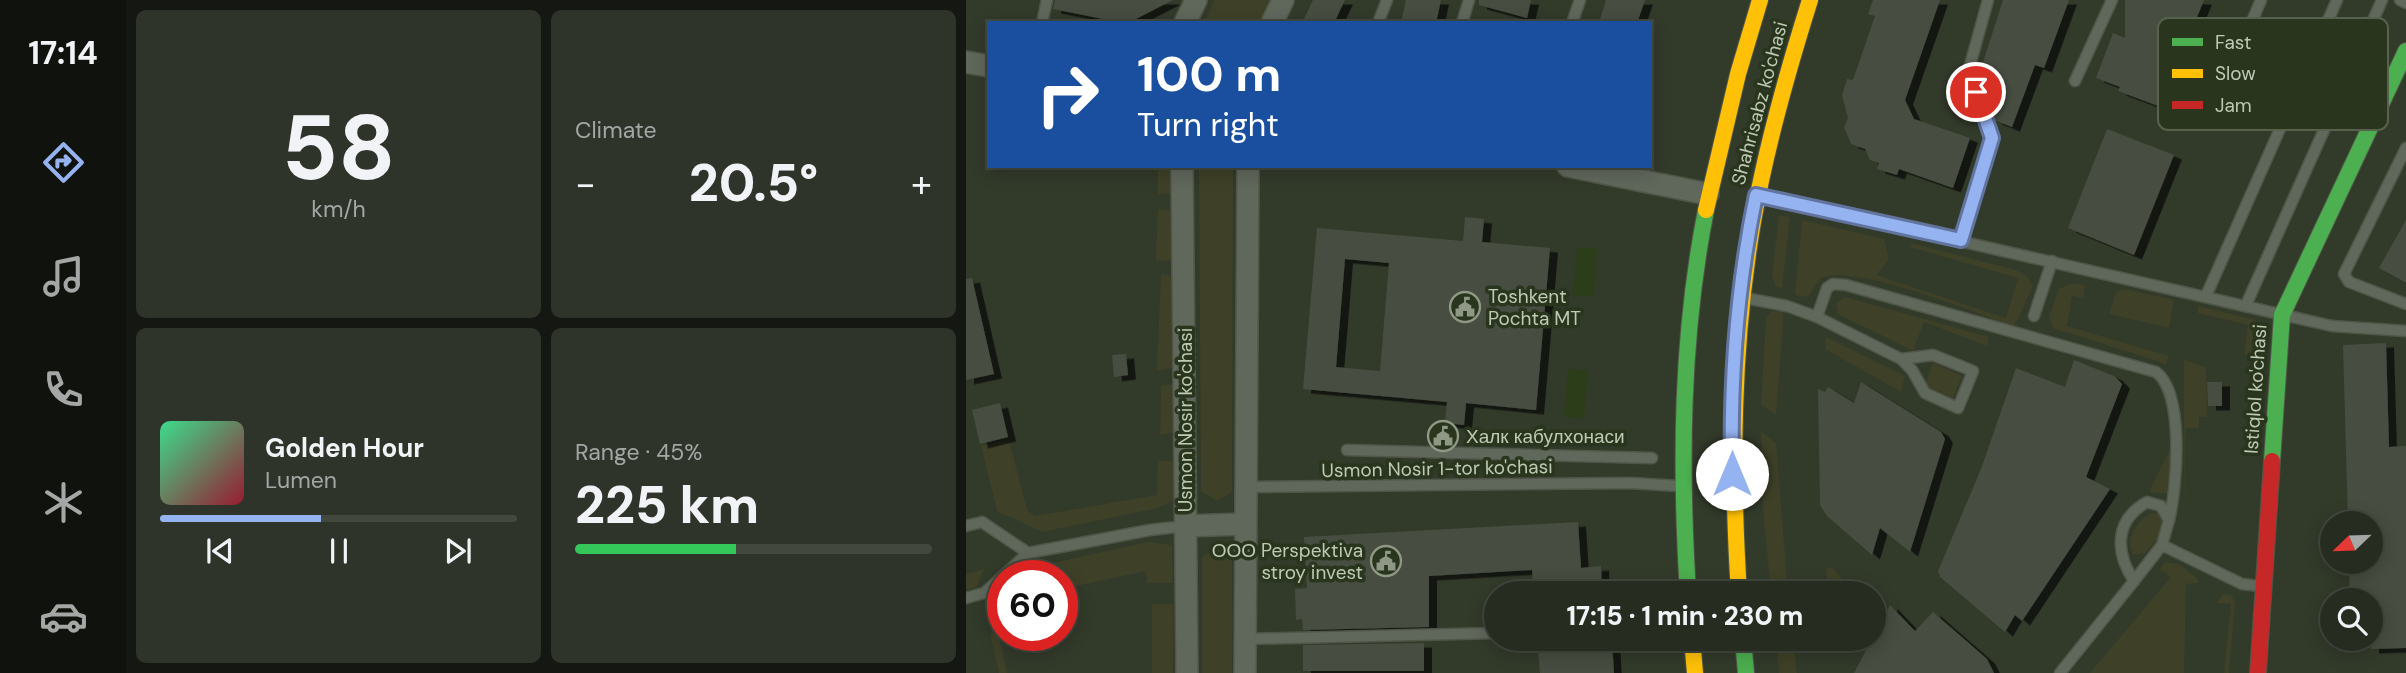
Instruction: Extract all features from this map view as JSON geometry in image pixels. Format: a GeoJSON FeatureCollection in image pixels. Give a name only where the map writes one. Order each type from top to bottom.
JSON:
{"type":"FeatureCollection","features":[{"type":"Feature","properties":{"kind":"main road","name":"Shahrisabz ko'chasi"},"geometry":{"type":"LineString","coordinates":[[1687,581],[1681,486],[1682,402],[1690,306],[1708,194],[1726,117],[1760,0]]}},
{"type":"Feature","properties":{"kind":"main road","name":"Shahrisabz ko'chasi"},"geometry":{"type":"LineString","coordinates":[[1738,581],[1731,451],[1740,297],[1756,195],[1783,84],[1810,0]]}},
{"type":"Feature","properties":{"kind":"main road","name":"Istiqlol ko'chasi"},"geometry":{"type":"LineString","coordinates":[[2388,89],[2406,51]]}},
{"type":"Feature","properties":{"kind":"main road","name":"Istiqlol ko'chasi"},"geometry":{"type":"LineString","coordinates":[[2258,673],[2281,315],[2369,130]]}},
{"type":"Feature","properties":{"kind":"main road"},"geometry":{"type":"LineString","coordinates":[[1693,651],[1695,673]]}},
{"type":"Feature","properties":{"kind":"main road"},"geometry":{"type":"LineString","coordinates":[[1744,651],[1746,673]]}},
{"type":"Feature","properties":{"kind":"street"},"geometry":{"type":"LineString","coordinates":[[1186,21],[1196,0]]}},
{"type":"Feature","properties":{"kind":"street"},"geometry":{"type":"LineString","coordinates":[[1273,21],[1283,0]]}},
{"type":"Feature","properties":{"kind":"street"},"geometry":{"type":"LineString","coordinates":[[966,62],[987,66]]}},
{"type":"Feature","properties":{"kind":"street","name":"Usmon Nosir ko'chasi"},"geometry":{"type":"LineString","coordinates":[[1182,168],[1186,673]]}},
{"type":"Feature","properties":{"kind":"street"},"geometry":{"type":"LineString","coordinates":[[1245,673],[1248,168]]}},
{"type":"Feature","properties":{"kind":"street"},"geometry":{"type":"LineString","coordinates":[[1578,168],[1708,194]]}},
{"type":"Feature","properties":{"kind":"street"},"geometry":{"type":"LineString","coordinates":[[1185,526],[1244,524]]}},
{"type":"Feature","properties":{"kind":"lane"},"geometry":{"type":"LineString","coordinates":[[1042,21],[1047,0]]}},
{"type":"Feature","properties":{"kind":"lane"},"geometry":{"type":"LineString","coordinates":[[1379,21],[1387,0]]}},
{"type":"Feature","properties":{"kind":"lane"},"geometry":{"type":"LineString","coordinates":[[1463,21],[1469,0]]}},
{"type":"Feature","properties":{"kind":"lane"},"geometry":{"type":"LineString","coordinates":[[1573,21],[1580,0]]}},
{"type":"Feature","properties":{"kind":"lane"},"geometry":{"type":"LineString","coordinates":[[1961,240],[1992,138],[1969,69],[1988,0]]}},
{"type":"Feature","properties":{"kind":"lane"},"geometry":{"type":"LineString","coordinates":[[2075,81],[2112,0]]}},
{"type":"Feature","properties":{"kind":"lane"},"geometry":{"type":"LineString","coordinates":[[2253,18],[2261,0]]}},
{"type":"Feature","properties":{"kind":"lane"},"geometry":{"type":"LineString","coordinates":[[2329,18],[2337,0]]}},
{"type":"Feature","properties":{"kind":"lane"},"geometry":{"type":"LineString","coordinates":[[2374,18],[2382,0]]}},
{"type":"Feature","properties":{"kind":"lane"},"geometry":{"type":"LineString","coordinates":[[2400,0],[2406,3]]}},
{"type":"Feature","properties":{"kind":"lane"},"geometry":{"type":"LineString","coordinates":[[2206,296],[2279,130]]}},
{"type":"Feature","properties":{"kind":"lane"},"geometry":{"type":"LineString","coordinates":[[2246,305],[2324,130]]}},
{"type":"Feature","properties":{"kind":"lane"},"geometry":{"type":"LineString","coordinates":[[2406,148],[2344,274],[2349,282],[2406,304]]}},
{"type":"Feature","properties":{"kind":"lane"},"geometry":{"type":"LineString","coordinates":[[1756,195],[2332,326],[2406,331]]}},
{"type":"Feature","properties":{"kind":"lane"},"geometry":{"type":"LineString","coordinates":[[2034,316],[2052,261]]}},
{"type":"Feature","properties":{"kind":"lane"},"geometry":{"type":"LineString","coordinates":[[1817,317],[1825,291],[1833,284],[1842,284],[2156,372],[2165,380],[2172,398],[2176,463],[2174,499],[2162,545],[2060,673]]}},
{"type":"Feature","properties":{"kind":"lane"},"geometry":{"type":"LineString","coordinates":[[1740,297],[1787,306],[1817,317],[1901,359],[1912,370],[1924,393],[1958,408],[1973,371],[1933,355],[1901,359]]}},
{"type":"Feature","properties":{"kind":"lane"},"geometry":{"type":"LineString","coordinates":[[1347,450],[1652,458]]}},
{"type":"Feature","properties":{"kind":"lane","name":"Usmon Nosir 1-tor ko'chasi"},"geometry":{"type":"LineString","coordinates":[[1244,487],[1631,483],[1681,486]]}},
{"type":"Feature","properties":{"kind":"lane"},"geometry":{"type":"LineString","coordinates":[[2134,581],[2120,552],[2127,524],[2137,508],[2147,502],[2161,506],[2169,520]]}},
{"type":"Feature","properties":{"kind":"lane"},"geometry":{"type":"LineString","coordinates":[[966,526],[982,522],[1028,553]]}},
{"type":"Feature","properties":{"kind":"lane"},"geometry":{"type":"LineString","coordinates":[[1020,560],[1028,553],[1185,526]]}},
{"type":"Feature","properties":{"kind":"lane"},"geometry":{"type":"LineString","coordinates":[[2162,545],[2242,584],[2262,586]]}},
{"type":"Feature","properties":{"kind":"lane"},"geometry":{"type":"LineString","coordinates":[[966,598],[987,590]]}},
{"type":"Feature","properties":{"kind":"lane"},"geometry":{"type":"LineString","coordinates":[[1244,639],[1484,634]]}},
{"type":"Feature","properties":{"kind":"shaded area"},"geometry":{"type":"Polygon","coordinates":[[[1215,0],[1271,0],[1261,21],[1205,21],[1215,0]]]}},
{"type":"Feature","properties":{"kind":"shaded area"},"geometry":{"type":"Polygon","coordinates":[[[1158,168],[1175,168],[1175,193],[1158,194],[1158,168]]]}},
{"type":"Feature","properties":{"kind":"shaded area"},"geometry":{"type":"Polygon","coordinates":[[[1199,168],[1233,168],[1232,492],[1217,501],[1201,491],[1199,168]]]}},
{"type":"Feature","properties":{"kind":"shaded area"},"geometry":{"type":"Polygon","coordinates":[[[1158,209],[1176,211],[1175,260],[1156,261],[1158,209]]]}},
{"type":"Feature","properties":{"kind":"shaded area"},"geometry":{"type":"Polygon","coordinates":[[[1779,215],[1790,217],[1782,289],[1775,285],[1772,275],[1779,215]]]}},
{"type":"Feature","properties":{"kind":"shaded area"},"geometry":{"type":"Polygon","coordinates":[[[1802,220],[1884,239],[1889,259],[1876,275],[2006,318],[2018,278],[1910,247],[1911,243],[2016,270],[2027,276],[2033,286],[2014,327],[1916,292],[1859,277],[1837,275],[1821,278],[1808,297],[1795,295],[1802,220]]]}},
{"type":"Feature","properties":{"kind":"shaded area"},"geometry":{"type":"Polygon","coordinates":[[[1577,247],[1597,248],[1594,296],[1573,295],[1577,247]]]}},
{"type":"Feature","properties":{"kind":"shaded area"},"geometry":{"type":"Polygon","coordinates":[[[1161,274],[1176,278],[1175,367],[1157,371],[1161,274]]]}},
{"type":"Feature","properties":{"kind":"shaded area"},"geometry":{"type":"Polygon","coordinates":[[[2072,283],[2085,285],[2083,298],[2072,296],[2067,326],[2169,356],[2166,364],[2053,328],[2049,317],[2059,289],[2072,283]]]}},
{"type":"Feature","properties":{"kind":"shaded area"},"geometry":{"type":"Polygon","coordinates":[[[2125,289],[2174,300],[2169,328],[2109,314],[2116,292],[2125,289]]]}},
{"type":"Feature","properties":{"kind":"shaded area"},"geometry":{"type":"Polygon","coordinates":[[[1845,297],[1989,337],[1987,346],[1924,322],[1913,351],[1838,314],[1836,303],[1845,297]]]}},
{"type":"Feature","properties":{"kind":"shaded area"},"geometry":{"type":"Polygon","coordinates":[[[2198,306],[2256,320],[2251,356],[2244,355],[2248,325],[2198,313],[2198,306]]]}},
{"type":"Feature","properties":{"kind":"shaded area"},"geometry":{"type":"Polygon","coordinates":[[[1784,310],[1776,415],[1761,405],[1766,318],[1771,312],[1784,310]]]}},
{"type":"Feature","properties":{"kind":"shaded area"},"geometry":{"type":"Polygon","coordinates":[[[1826,337],[1905,376],[1901,392],[1825,349],[1826,337]]]}},
{"type":"Feature","properties":{"kind":"shaded area"},"geometry":{"type":"Polygon","coordinates":[[[2184,360],[2206,367],[2207,417],[2199,417],[2199,428],[2185,428],[2184,544],[2184,360]]]}},
{"type":"Feature","properties":{"kind":"shaded area"},"geometry":{"type":"Polygon","coordinates":[[[1933,363],[1962,376],[1953,398],[1925,385],[1933,363]]]}},
{"type":"Feature","properties":{"kind":"shaded area"},"geometry":{"type":"Polygon","coordinates":[[[1568,369],[1588,371],[1584,419],[1564,417],[1568,369]]]}},
{"type":"Feature","properties":{"kind":"shaded area"},"geometry":{"type":"Polygon","coordinates":[[[1175,384],[1174,432],[1160,435],[1161,386],[1175,384]]]}},
{"type":"Feature","properties":{"kind":"shaded area"},"geometry":{"type":"Polygon","coordinates":[[[1761,432],[1776,443],[1787,581],[1770,581],[1763,509],[1761,432]]]}},
{"type":"Feature","properties":{"kind":"shaded area"},"geometry":{"type":"Polygon","coordinates":[[[1009,440],[1027,510],[1035,516],[1157,495],[1158,461],[1173,461],[1173,501],[1158,508],[1042,532],[997,511],[981,446],[1009,440]]]}},
{"type":"Feature","properties":{"kind":"shaded area"},"geometry":{"type":"Polygon","coordinates":[[[2170,450],[2171,494],[2149,492],[2170,450]]]}},
{"type":"Feature","properties":{"kind":"shaded area"},"geometry":{"type":"Polygon","coordinates":[[[2151,513],[2159,513],[2163,519],[2160,536],[2145,553],[2134,555],[2130,544],[2131,537],[2141,521],[2151,513]]]}},
{"type":"Feature","properties":{"kind":"shaded area"},"geometry":{"type":"Polygon","coordinates":[[[1148,542],[1172,545],[1173,583],[1147,583],[1146,571],[1078,586],[1078,560],[1067,560],[1148,542]]]}},
{"type":"Feature","properties":{"kind":"shaded area"},"geometry":{"type":"Polygon","coordinates":[[[1217,549],[1232,558],[1232,673],[1202,673],[1202,557],[1217,549]]]}},
{"type":"Feature","properties":{"kind":"shaded area"},"geometry":{"type":"Polygon","coordinates":[[[2165,562],[2179,564],[2198,579],[2198,583],[2186,584],[2184,673],[2090,673],[2171,577],[2160,569],[2165,562]]]}},
{"type":"Feature","properties":{"kind":"shaded area"},"geometry":{"type":"Polygon","coordinates":[[[984,569],[977,587],[966,590],[966,574],[984,569]]]}},
{"type":"Feature","properties":{"kind":"shaded area"},"geometry":{"type":"Polygon","coordinates":[[[1826,569],[1834,569],[1844,581],[1827,581],[1826,569]]]}},
{"type":"Feature","properties":{"kind":"shaded area"},"geometry":{"type":"Polygon","coordinates":[[[2223,594],[2231,595],[2235,602],[2229,673],[2224,673],[2231,604],[2217,603],[2223,594]]]}},
{"type":"Feature","properties":{"kind":"shaded area"},"geometry":{"type":"Polygon","coordinates":[[[1152,604],[1173,604],[1173,673],[1152,673],[1152,604]]]}},
{"type":"Feature","properties":{"kind":"shaded area"},"geometry":{"type":"Polygon","coordinates":[[[994,651],[1002,651],[1007,673],[999,673],[994,651]]]}},
{"type":"Feature","properties":{"kind":"shaded area"},"geometry":{"type":"Polygon","coordinates":[[[1777,651],[1794,651],[1797,673],[1779,673],[1777,651]]]}},
{"type":"Feature","properties":{"kind":"building"},"geometry":{"type":"Polygon","coordinates":[[[1055,0],[1173,0],[1132,21],[1113,21],[1053,9],[1055,0]]]}},
{"type":"Feature","properties":{"kind":"building"},"geometry":{"type":"Polygon","coordinates":[[[1313,0],[1345,0],[1335,21],[1303,21],[1313,0]]]}},
{"type":"Feature","properties":{"kind":"building"},"geometry":{"type":"Polygon","coordinates":[[[1406,0],[1441,0],[1436,21],[1401,21],[1406,0]]]}},
{"type":"Feature","properties":{"kind":"building"},"geometry":{"type":"Polygon","coordinates":[[[1479,0],[1531,0],[1527,18],[1479,5],[1479,0]]]}},
{"type":"Feature","properties":{"kind":"building"},"geometry":{"type":"Polygon","coordinates":[[[1606,0],[1645,0],[1638,21],[1600,21],[1606,0]]]}},
{"type":"Feature","properties":{"kind":"building"},"geometry":{"type":"Polygon","coordinates":[[[1873,0],[1940,0],[1905,100],[1914,119],[1970,138],[1953,188],[1899,169],[1897,175],[1877,169],[1879,163],[1870,160],[1865,149],[1851,144],[1844,127],[1848,118],[1842,95],[1847,79],[1853,80],[1875,16],[1868,14],[1873,0]]]}},
{"type":"Feature","properties":{"kind":"building"},"geometry":{"type":"Polygon","coordinates":[[[2003,0],[2069,0],[2044,68],[2035,65],[2012,127],[1994,120],[1992,114],[2004,82],[1980,72],[2003,0]]]}},
{"type":"Feature","properties":{"kind":"building"},"geometry":{"type":"Polygon","coordinates":[[[2125,0],[2204,0],[2197,18],[2158,18],[2158,106],[2118,91],[2120,87],[2096,78],[2113,33],[2125,38],[2125,0]]]}},
{"type":"Feature","properties":{"kind":"building"},"geometry":{"type":"Polygon","coordinates":[[[2107,129],[2174,155],[2134,255],[2068,228],[2107,129]]]}},
{"type":"Feature","properties":{"kind":"building","name":"Toshkent Pochta MT"},"geometry":{"type":"Polygon","coordinates":[[[1465,217],[1484,219],[1482,242],[1550,248],[1536,410],[1466,403],[1464,425],[1445,423],[1447,402],[1303,389],[1317,228],[1463,241],[1465,217]],[[1345,259],[1336,367],[1380,371],[1389,263],[1345,259]]]}},
{"type":"Feature","properties":{"kind":"building"},"geometry":{"type":"Polygon","coordinates":[[[2406,220],[2406,283],[2379,268],[2406,220]]]}},
{"type":"Feature","properties":{"kind":"building"},"geometry":{"type":"Polygon","coordinates":[[[972,278],[994,374],[966,380],[966,279],[972,278]]]}},
{"type":"Feature","properties":{"kind":"building"},"geometry":{"type":"Polygon","coordinates":[[[2386,343],[2389,447],[2406,446],[2406,648],[2383,649],[2383,588],[2350,588],[2349,574],[2384,574],[2384,511],[2348,511],[2343,345],[2386,343]]]}},
{"type":"Feature","properties":{"kind":"building"},"geometry":{"type":"Polygon","coordinates":[[[1126,354],[1128,375],[1114,377],[1112,355],[1126,354]]]}},
{"type":"Feature","properties":{"kind":"building"},"geometry":{"type":"Polygon","coordinates":[[[2074,360],[2114,376],[2122,384],[2086,477],[2110,489],[2022,621],[2015,615],[2005,632],[1940,577],[1938,571],[1981,469],[2016,368],[2065,387],[2074,360]]]}},
{"type":"Feature","properties":{"kind":"building"},"geometry":{"type":"Polygon","coordinates":[[[1861,382],[1941,432],[1945,439],[1910,552],[1880,528],[1872,555],[1827,516],[1820,505],[1818,389],[1825,392],[1828,387],[1854,403],[1861,382]]]}},
{"type":"Feature","properties":{"kind":"building"},"geometry":{"type":"Polygon","coordinates":[[[2207,382],[2222,382],[2222,406],[2208,406],[2207,382]]]}},
{"type":"Feature","properties":{"kind":"building"},"geometry":{"type":"Polygon","coordinates":[[[1000,403],[1008,437],[980,444],[972,410],[1000,403]]]}},
{"type":"Feature","properties":{"kind":"building"},"geometry":{"type":"Polygon","coordinates":[[[1578,522],[1581,568],[1601,566],[1602,581],[1533,581],[1532,570],[1429,576],[1429,627],[1303,630],[1302,619],[1296,620],[1295,589],[1307,588],[1304,537],[1578,522]]]}},
{"type":"Feature","properties":{"kind":"building"},"geometry":{"type":"Polygon","coordinates":[[[1890,605],[1915,631],[1933,612],[1987,659],[1994,673],[1854,673],[1866,651],[1886,651],[1886,613],[1890,605]]]}},
{"type":"Feature","properties":{"kind":"building"},"geometry":{"type":"Polygon","coordinates":[[[1424,643],[1424,671],[1303,671],[1303,645],[1424,643]]]}},
{"type":"Feature","properties":{"kind":"building"},"geometry":{"type":"Polygon","coordinates":[[[1538,651],[1613,651],[1614,673],[1540,673],[1538,651]]]}},
{"type":"Feature","properties":{"kind":"traffic: fast"},"geometry":{"type":"LineString","coordinates":[[2388,89],[2406,51]]}},
{"type":"Feature","properties":{"kind":"traffic: fast"},"geometry":{"type":"LineString","coordinates":[[2272,461],[2282,315],[2369,130]]}},
{"type":"Feature","properties":{"kind":"traffic: fast"},"geometry":{"type":"LineString","coordinates":[[1688,581],[1684,497],[1687,353],[1706,210]]}},
{"type":"Feature","properties":{"kind":"traffic: fast"},"geometry":{"type":"LineString","coordinates":[[1744,651],[1746,673]]}},
{"type":"Feature","properties":{"kind":"traffic: slow"},"geometry":{"type":"LineString","coordinates":[[1706,210],[1738,74],[1760,0]]}},
{"type":"Feature","properties":{"kind":"traffic: slow"},"geometry":{"type":"LineString","coordinates":[[1738,581],[1735,407],[1746,268],[1758,194],[1771,138],[1810,0]]}},
{"type":"Feature","properties":{"kind":"traffic: slow"},"geometry":{"type":"LineString","coordinates":[[1693,651],[1695,673]]}},
{"type":"Feature","properties":{"kind":"traffic: jam"},"geometry":{"type":"LineString","coordinates":[[2258,673],[2272,461]]}},
{"type":"Feature","properties":{"kind":"place","name":"Toshkent Pochta MT"},"geometry":{"type":"Point","coordinates":[1465,307]}},
{"type":"Feature","properties":{"kind":"place","name":"Халк кабулхонаси"},"geometry":{"type":"Point","coordinates":[1443,436]}},
{"type":"Feature","properties":{"kind":"place","name":"ООО Perspektiva stroy invest"},"geometry":{"type":"Point","coordinates":[1386,561]}},
{"type":"Feature","properties":{"kind":"route"},"geometry":{"type":"LineString","coordinates":[[1732,474],[1735,357],[1744,265],[1756,195],[1961,240],[1992,138],[1991,127],[1976,92]]}}]}
